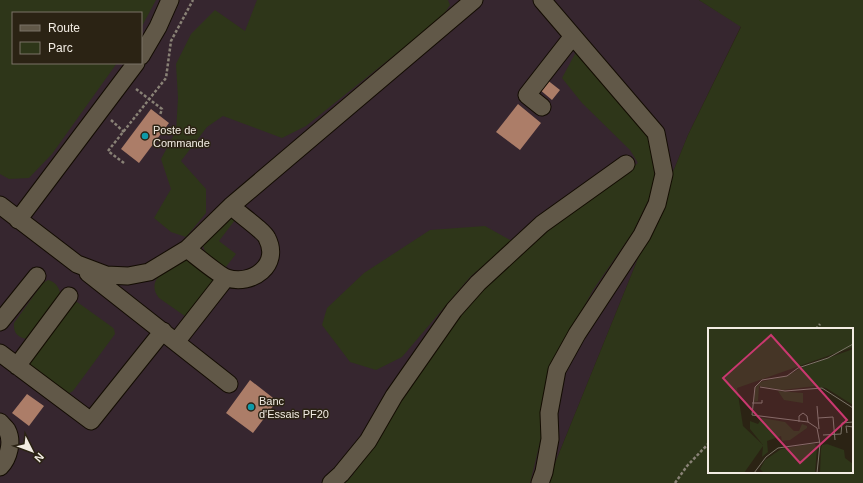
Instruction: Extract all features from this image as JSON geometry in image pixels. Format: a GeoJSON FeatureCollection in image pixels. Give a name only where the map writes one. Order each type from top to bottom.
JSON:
{"type":"FeatureCollection","features":[{"type":"Feature","properties":{"kind":"street"},"geometry":{"type":"LineString","coordinates":[[142,54],[158,26],[170,0]]}},
{"type":"Feature","properties":{"kind":"street"},"geometry":{"type":"LineString","coordinates":[[77,264],[106,275],[128,276],[149,272],[187,249],[231,206],[474,0]]}},
{"type":"Feature","properties":{"kind":"street"},"geometry":{"type":"LineString","coordinates":[[540,483],[544,472],[550,439],[549,413],[556,370],[577,334],[642,235],[657,204],[664,174],[656,133],[542,0]]}},
{"type":"Feature","properties":{"kind":"street"},"geometry":{"type":"LineString","coordinates":[[542,107],[527,95],[573,36]]}},
{"type":"Feature","properties":{"kind":"street"},"geometry":{"type":"LineString","coordinates":[[18,220],[135,64]]}},
{"type":"Feature","properties":{"kind":"street"},"geometry":{"type":"LineString","coordinates":[[331,483],[341,474],[368,441],[394,396],[454,310],[478,283],[542,224],[626,164]]}},
{"type":"Feature","properties":{"kind":"street"},"geometry":{"type":"LineString","coordinates":[[0,205],[230,384]]}},
{"type":"Feature","properties":{"kind":"street"},"geometry":{"type":"LineString","coordinates":[[187,249],[226,278],[246,279],[260,273],[269,262],[270,246],[267,236],[231,206]]}},
{"type":"Feature","properties":{"kind":"street"},"geometry":{"type":"LineString","coordinates":[[0,322],[37,276]]}},
{"type":"Feature","properties":{"kind":"street"},"geometry":{"type":"LineString","coordinates":[[176,342],[226,278]]}},
{"type":"Feature","properties":{"kind":"street"},"geometry":{"type":"LineString","coordinates":[[17,366],[69,296]]}},
{"type":"Feature","properties":{"kind":"street"},"geometry":{"type":"LineString","coordinates":[[0,353],[91,421],[163,331]]}},
{"type":"Feature","properties":{"kind":"street"},"geometry":{"type":"LineString","coordinates":[[0,422],[7,430],[10,448],[8,456],[0,467]]}},
{"type":"Feature","properties":{"kind":"path"},"geometry":{"type":"LineString","coordinates":[[124,163],[108,152],[148,99],[166,78],[171,41],[193,0]]}},
{"type":"Feature","properties":{"kind":"path"},"geometry":{"type":"LineString","coordinates":[[124,80],[162,109],[160,115]]}},
{"type":"Feature","properties":{"kind":"path"},"geometry":{"type":"LineString","coordinates":[[817,328],[820,324]]}},
{"type":"Feature","properties":{"kind":"path"},"geometry":{"type":"LineString","coordinates":[[675,483],[687,466],[708,444]]}},
{"type":"Feature","properties":{"kind":"shaded area"},"geometry":{"type":"Polygon","coordinates":[[[0,0],[699,0],[741,26],[688,135],[547,483],[0,483],[0,0]]]}},
{"type":"Feature","properties":{"kind":"green space"},"geometry":{"type":"Polygon","coordinates":[[[0,0],[156,0],[142,26],[142,12],[12,12],[12,64],[116,64],[52,154],[29,178],[9,179],[0,174],[0,0]]]}},
{"type":"Feature","properties":{"kind":"green space"},"geometry":{"type":"Polygon","coordinates":[[[257,0],[448,0],[450,5],[442,17],[306,126],[282,138],[223,116],[207,127],[181,161],[206,189],[206,213],[186,237],[171,232],[154,218],[171,189],[161,159],[176,131],[178,98],[176,64],[191,34],[215,10],[245,31],[257,0]]]}},
{"type":"Feature","properties":{"kind":"green space"},"geometry":{"type":"Polygon","coordinates":[[[699,0],[863,0],[863,483],[547,483],[688,135],[741,27],[699,0]]]}},
{"type":"Feature","properties":{"kind":"green space"},"geometry":{"type":"Polygon","coordinates":[[[576,52],[648,133],[656,184],[633,232],[593,290],[551,367],[543,430],[530,483],[343,483],[352,476],[405,393],[457,316],[491,277],[583,199],[638,163],[630,150],[582,103],[562,78],[576,52]]]}},
{"type":"Feature","properties":{"kind":"green space"},"geometry":{"type":"Polygon","coordinates":[[[229,218],[235,220],[219,241],[236,254],[225,268],[208,255],[203,244],[229,218]]]}},
{"type":"Feature","properties":{"kind":"green space"},"geometry":{"type":"Polygon","coordinates":[[[485,226],[512,241],[470,277],[402,357],[376,370],[350,362],[322,325],[327,308],[364,273],[430,230],[485,226]]]}},
{"type":"Feature","properties":{"kind":"green space"},"geometry":{"type":"Polygon","coordinates":[[[188,259],[218,280],[189,319],[159,298],[155,291],[157,278],[162,273],[188,259]]]}},
{"type":"Feature","properties":{"kind":"green space"},"geometry":{"type":"Polygon","coordinates":[[[48,280],[54,282],[58,286],[61,298],[28,339],[21,337],[14,330],[14,323],[43,283],[48,280]]]}},
{"type":"Feature","properties":{"kind":"green space"},"geometry":{"type":"Polygon","coordinates":[[[77,302],[112,327],[115,334],[73,391],[68,394],[30,366],[29,363],[74,303],[77,302]]]}},
{"type":"Feature","properties":{"kind":"building"},"geometry":{"type":"Polygon","coordinates":[[[546,79],[560,90],[552,100],[539,89],[546,79]]]}},
{"type":"Feature","properties":{"kind":"building"},"geometry":{"type":"Polygon","coordinates":[[[518,104],[541,123],[520,150],[496,132],[518,104]]]}},
{"type":"Feature","properties":{"kind":"building","name":"Poste de Commande"},"geometry":{"type":"Polygon","coordinates":[[[151,109],[169,123],[139,163],[121,149],[151,109]]]}},
{"type":"Feature","properties":{"kind":"building","name":"Banc d'Essais PF20"},"geometry":{"type":"Polygon","coordinates":[[[250,380],[277,401],[253,433],[226,413],[250,380]]]}},
{"type":"Feature","properties":{"kind":"building"},"geometry":{"type":"Polygon","coordinates":[[[27,394],[44,406],[29,426],[12,413],[27,394]]]}},
{"type":"Feature","properties":{"kind":"place","name":"Poste de Commande"},"geometry":{"type":"Point","coordinates":[145,136]}},
{"type":"Feature","properties":{"kind":"place","name":"Banc d'Essais PF20"},"geometry":{"type":"Point","coordinates":[251,407]}}]}
